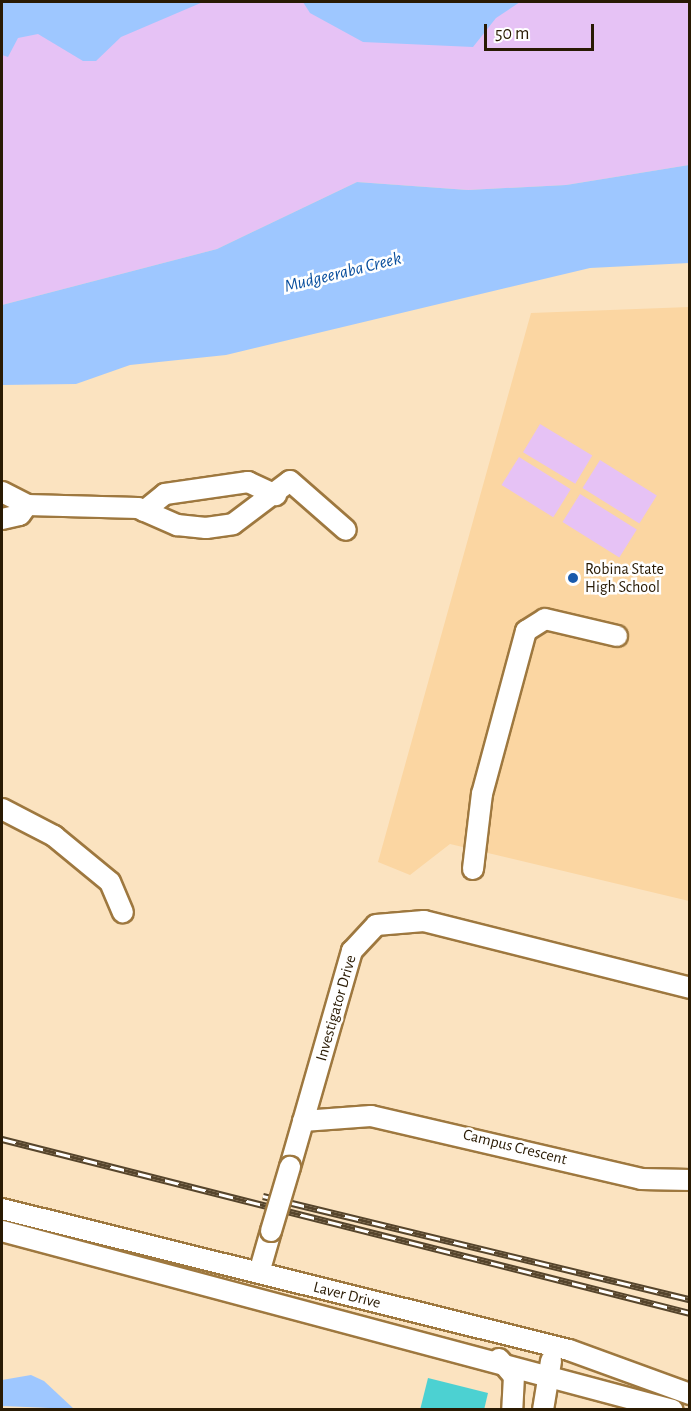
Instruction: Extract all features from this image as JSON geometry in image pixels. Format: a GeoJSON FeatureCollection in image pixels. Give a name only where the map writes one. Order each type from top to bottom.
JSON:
{"type":"FeatureCollection","features":[{"type":"Feature","properties":{"kind":"street"},"geometry":{"type":"LineString","coordinates":[[2,492],[27,505],[144,511],[177,525],[206,528],[233,524],[276,495],[290,481],[301,486],[346,530]]}},
{"type":"Feature","properties":{"kind":"street"},"geometry":{"type":"LineString","coordinates":[[144,511],[165,494],[248,482],[276,495]]}},
{"type":"Feature","properties":{"kind":"street"},"geometry":{"type":"LineString","coordinates":[[2,519],[20,515],[27,505]]}},
{"type":"Feature","properties":{"kind":"street"},"geometry":{"type":"LineString","coordinates":[[473,869],[482,794],[526,632],[545,619],[617,636]]}},
{"type":"Feature","properties":{"kind":"street"},"geometry":{"type":"LineString","coordinates":[[2,809],[54,836],[110,882],[123,912]]}},
{"type":"Feature","properties":{"kind":"street","name":"Investigator Drive"},"geometry":{"type":"LineString","coordinates":[[259,1273],[352,951],[369,929],[387,920],[424,921],[690,988]]}},
{"type":"Feature","properties":{"kind":"street","name":"Campus Crescent"},"geometry":{"type":"LineString","coordinates":[[310,1097],[340,1117]]}},
{"type":"Feature","properties":{"kind":"street","name":"Campus Crescent"},"geometry":{"type":"LineString","coordinates":[[303,1121],[340,1117],[436,1128],[641,1179],[690,1180]]}},
{"type":"Feature","properties":{"kind":"street","name":"Laver Drive"},"geometry":{"type":"LineString","coordinates":[[2,1209],[512,1336],[635,1370],[690,1394]]}},
{"type":"Feature","properties":{"kind":"street","name":"Laver Drive"},"geometry":{"type":"LineString","coordinates":[[2,1231],[552,1373],[673,1410]]}},
{"type":"Feature","properties":{"kind":"street"},"geometry":{"type":"LineString","coordinates":[[512,1336],[550,1359],[552,1373],[543,1410]]}},
{"type":"Feature","properties":{"kind":"street"},"geometry":{"type":"LineString","coordinates":[[499,1359],[514,1376],[512,1410]]}},
{"type":"Feature","properties":{"kind":"shaded area"},"geometry":{"type":"Polygon","coordinates":[[[2,2],[689,2],[689,165],[566,185],[468,190],[357,182],[217,249],[2,305],[2,2]]]}},
{"type":"Feature","properties":{"kind":"shaded area","name":"Robina State High School"},"geometry":{"type":"Polygon","coordinates":[[[689,307],[689,901],[450,844],[410,875],[378,862],[531,313],[689,307]]]}},
{"type":"Feature","properties":{"kind":"shaded area"},"geometry":{"type":"Polygon","coordinates":[[[540,424],[592,455],[575,484],[523,452],[540,424]]]}},
{"type":"Feature","properties":{"kind":"shaded area"},"geometry":{"type":"Polygon","coordinates":[[[519,457],[571,489],[553,517],[502,485],[519,457]]]}},
{"type":"Feature","properties":{"kind":"shaded area"},"geometry":{"type":"Polygon","coordinates":[[[600,460],[657,496],[639,523],[583,488],[600,460]]]}},
{"type":"Feature","properties":{"kind":"shaded area"},"geometry":{"type":"Polygon","coordinates":[[[580,494],[637,530],[619,557],[563,522],[580,494]]]}},
{"type":"Feature","properties":{"kind":"water"},"geometry":{"type":"Polygon","coordinates":[[[2,2],[203,2],[121,37],[96,61],[83,61],[38,34],[18,38],[8,57],[2,55],[2,2]]]}},
{"type":"Feature","properties":{"kind":"water"},"geometry":{"type":"Polygon","coordinates":[[[303,2],[520,2],[496,18],[473,47],[363,42],[310,13],[303,2]]]}},
{"type":"Feature","properties":{"kind":"water","name":"Mudgeeraba Creek"},"geometry":{"type":"Polygon","coordinates":[[[689,165],[689,263],[590,268],[226,355],[130,365],[76,384],[2,385],[2,305],[217,249],[357,182],[468,190],[566,185],[689,165]]]}},
{"type":"Feature","properties":{"kind":"water"},"geometry":{"type":"Polygon","coordinates":[[[31,1375],[44,1381],[74,1409],[2,1406],[2,1380],[31,1375]]]}},
{"type":"Feature","properties":{"kind":"building"},"geometry":{"type":"Polygon","coordinates":[[[428,1378],[488,1393],[484,1410],[420,1410],[428,1378]]]}},
{"type":"Feature","properties":{"kind":"railway"},"geometry":{"type":"LineString","coordinates":[[2,1139],[690,1313]]}},
{"type":"Feature","properties":{"kind":"railway"},"geometry":{"type":"LineString","coordinates":[[263,1196],[690,1299]]}},
{"type":"Feature","properties":{"kind":"place","name":"Robina State High School"},"geometry":{"type":"Point","coordinates":[573,578]}}]}
